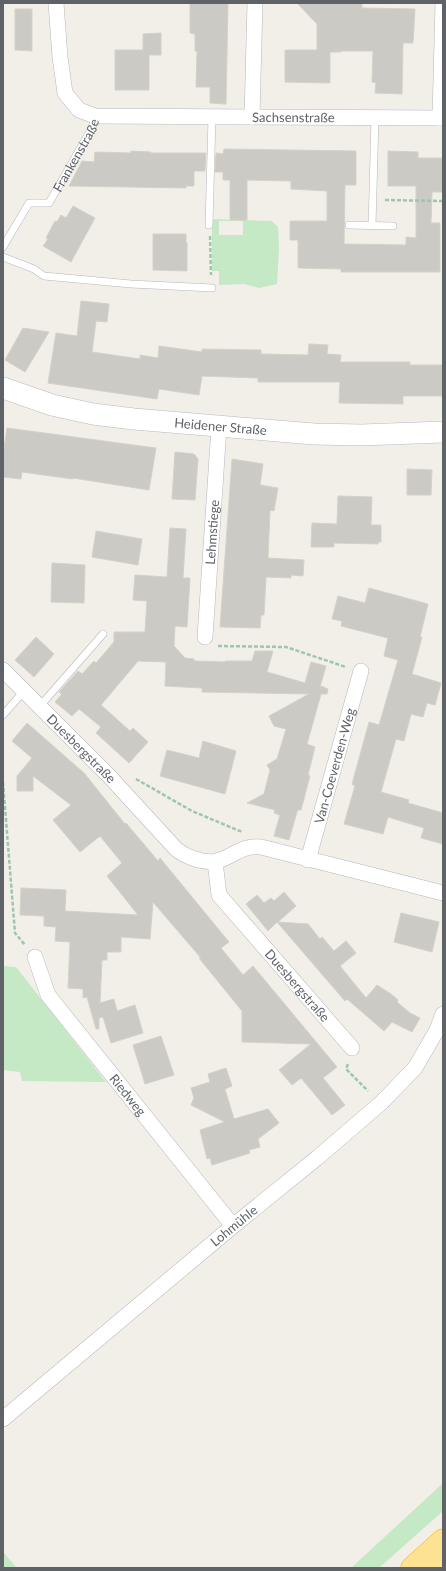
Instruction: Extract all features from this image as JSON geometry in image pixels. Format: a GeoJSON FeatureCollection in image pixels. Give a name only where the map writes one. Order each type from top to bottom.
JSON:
{"type":"FeatureCollection","features":[{"type":"Feature","properties":{"kind":"highway"},"geometry":{"type":"LineString","coordinates":[[412,1568],[443,1540]]}},
{"type":"Feature","properties":{"kind":"highway"},"geometry":{"type":"LineString","coordinates":[[438,1568],[443,1564]]}},
{"type":"Feature","properties":{"kind":"main road","name":"Heidener Straße"},"geometry":{"type":"LineString","coordinates":[[3,388],[52,405],[93,414],[219,427],[314,434],[361,435],[443,432]]}},
{"type":"Feature","properties":{"kind":"street","name":"Frankenstraße"},"geometry":{"type":"LineString","coordinates":[[56,3],[60,57],[65,94],[79,110],[95,116]]}},
{"type":"Feature","properties":{"kind":"street"},"geometry":{"type":"LineString","coordinates":[[252,117],[254,3]]}},
{"type":"Feature","properties":{"kind":"street"},"geometry":{"type":"LineString","coordinates":[[442,118],[443,3]]}},
{"type":"Feature","properties":{"kind":"street","name":"Sachsenstraße"},"geometry":{"type":"LineString","coordinates":[[95,116],[442,118]]}},
{"type":"Feature","properties":{"kind":"street","name":"Lehmstiege"},"geometry":{"type":"LineString","coordinates":[[205,637],[219,427]]}},
{"type":"Feature","properties":{"kind":"street","name":"Duesbergstraße"},"geometry":{"type":"LineString","coordinates":[[3,670],[110,777],[176,849],[183,855],[191,858],[215,862],[219,895],[352,1048]]}},
{"type":"Feature","properties":{"kind":"street","name":"Van-Coeverden-Weg"},"geometry":{"type":"LineString","coordinates":[[308,860],[361,671]]}},
{"type":"Feature","properties":{"kind":"street"},"geometry":{"type":"LineString","coordinates":[[215,862],[242,849],[252,846],[270,849],[308,860],[443,893]]}},
{"type":"Feature","properties":{"kind":"street","name":"Riedweg"},"geometry":{"type":"LineString","coordinates":[[35,958],[48,995],[233,1226]]}},
{"type":"Feature","properties":{"kind":"street","name":"Lohmühle"},"geometry":{"type":"LineString","coordinates":[[3,1419],[233,1226],[317,1158],[380,1103],[415,1068],[437,1030],[443,1014]]}},
{"type":"Feature","properties":{"kind":"lane","name":"Frankenstraße"},"geometry":{"type":"LineString","coordinates":[[3,247],[29,203],[49,203],[92,128],[95,116]]}},
{"type":"Feature","properties":{"kind":"lane"},"geometry":{"type":"LineString","coordinates":[[209,225],[212,117]]}},
{"type":"Feature","properties":{"kind":"lane"},"geometry":{"type":"LineString","coordinates":[[372,226],[375,118]]}},
{"type":"Feature","properties":{"kind":"lane"},"geometry":{"type":"LineString","coordinates":[[349,225],[393,226]]}},
{"type":"Feature","properties":{"kind":"lane"},"geometry":{"type":"LineString","coordinates":[[3,257],[34,269],[44,276],[131,284],[212,288]]}},
{"type":"Feature","properties":{"kind":"lane","name":"Duesbergstraße"},"geometry":{"type":"LineString","coordinates":[[40,706],[103,634]]}},
{"type":"Feature","properties":{"kind":"lane"},"geometry":{"type":"LineString","coordinates":[[3,715],[24,691]]}},
{"type":"Feature","properties":{"kind":"path"},"geometry":{"type":"LineString","coordinates":[[373,199],[443,201]]}},
{"type":"Feature","properties":{"kind":"path"},"geometry":{"type":"LineString","coordinates":[[209,225],[212,288]]}},
{"type":"Feature","properties":{"kind":"path"},"geometry":{"type":"LineString","coordinates":[[205,637],[220,647],[286,647],[361,671]]}},
{"type":"Feature","properties":{"kind":"path"},"geometry":{"type":"LineString","coordinates":[[131,777],[192,811],[243,832]]}},
{"type":"Feature","properties":{"kind":"path"},"geometry":{"type":"LineString","coordinates":[[3,782],[15,933],[35,958]]}},
{"type":"Feature","properties":{"kind":"path"},"geometry":{"type":"LineString","coordinates":[[352,1048],[346,1069],[380,1103]]}},
{"type":"Feature","properties":{"kind":"green space"},"geometry":{"type":"Polygon","coordinates":[[[212,219],[272,221],[278,227],[279,248],[277,284],[259,288],[245,284],[219,285],[219,271],[212,271],[212,219]],[[219,221],[219,235],[243,235],[243,221],[219,221]]]}},
{"type":"Feature","properties":{"kind":"green space"},"geometry":{"type":"Polygon","coordinates":[[[3,966],[16,967],[106,1082],[22,1081],[20,1072],[3,1070],[3,966]]]}},
{"type":"Feature","properties":{"kind":"green space"},"geometry":{"type":"Polygon","coordinates":[[[443,1483],[443,1511],[379,1568],[351,1568],[443,1483]]]}},
{"type":"Feature","properties":{"kind":"green space"},"geometry":{"type":"Polygon","coordinates":[[[3,1552],[17,1568],[3,1568],[3,1552]]]}},
{"type":"Feature","properties":{"kind":"building"},"geometry":{"type":"Polygon","coordinates":[[[190,3],[228,3],[226,104],[210,103],[210,87],[196,87],[197,51],[195,51],[195,34],[190,33],[190,3]]]}},
{"type":"Feature","properties":{"kind":"building"},"geometry":{"type":"Polygon","coordinates":[[[297,3],[362,3],[362,8],[415,9],[413,43],[403,43],[402,94],[375,93],[376,83],[372,82],[373,51],[330,52],[330,83],[285,82],[285,50],[317,50],[317,24],[297,3]]]}},
{"type":"Feature","properties":{"kind":"building"},"geometry":{"type":"Polygon","coordinates":[[[15,9],[32,9],[32,51],[15,50],[15,9]]]}},
{"type":"Feature","properties":{"kind":"building"},"geometry":{"type":"Polygon","coordinates":[[[161,33],[161,55],[149,55],[149,90],[115,90],[115,50],[143,50],[143,34],[161,33]]]}},
{"type":"Feature","properties":{"kind":"building"},"geometry":{"type":"Polygon","coordinates":[[[224,149],[356,151],[356,185],[345,185],[344,244],[406,245],[406,237],[416,238],[416,186],[388,186],[388,151],[418,152],[418,158],[443,158],[443,192],[432,192],[431,223],[440,223],[440,272],[341,272],[341,269],[298,268],[298,240],[290,240],[290,221],[327,221],[327,191],[291,189],[291,181],[247,180],[247,220],[230,220],[230,180],[223,180],[223,172],[215,172],[216,153],[223,154],[224,149]]]}},
{"type":"Feature","properties":{"kind":"building"},"geometry":{"type":"Polygon","coordinates":[[[131,151],[151,153],[206,153],[205,171],[194,171],[194,186],[186,186],[186,188],[69,186],[82,161],[94,162],[95,152],[131,153],[131,151]]]}},
{"type":"Feature","properties":{"kind":"building"},"geometry":{"type":"Polygon","coordinates":[[[73,206],[95,218],[71,262],[43,246],[48,239],[46,238],[55,221],[57,222],[61,215],[66,218],[73,206]]]}},
{"type":"Feature","properties":{"kind":"building"},"geometry":{"type":"Polygon","coordinates":[[[153,234],[186,234],[187,271],[153,270],[153,234]]]}},
{"type":"Feature","properties":{"kind":"building"},"geometry":{"type":"Polygon","coordinates":[[[81,301],[109,304],[107,322],[96,321],[92,352],[140,359],[140,355],[158,358],[159,346],[202,352],[202,349],[261,350],[261,354],[308,355],[309,344],[328,345],[327,354],[341,355],[340,362],[410,362],[410,365],[443,365],[443,396],[403,396],[403,404],[339,403],[340,382],[258,382],[258,378],[202,376],[199,395],[159,389],[157,399],[48,383],[56,333],[77,336],[81,301]]]}},
{"type":"Feature","properties":{"kind":"building"},"geometry":{"type":"Polygon","coordinates":[[[23,328],[49,332],[25,372],[5,360],[23,328]]]}},
{"type":"Feature","properties":{"kind":"building"},"geometry":{"type":"Polygon","coordinates":[[[7,428],[156,448],[149,490],[73,478],[22,472],[21,479],[3,477],[3,455],[7,428]]]}},
{"type":"Feature","properties":{"kind":"building"},"geometry":{"type":"Polygon","coordinates":[[[175,452],[194,454],[198,459],[195,500],[172,499],[175,452]]]}},
{"type":"Feature","properties":{"kind":"building"},"geometry":{"type":"Polygon","coordinates":[[[232,459],[263,464],[260,485],[278,488],[274,511],[270,510],[268,558],[304,560],[303,576],[291,575],[291,578],[266,577],[264,615],[261,615],[260,628],[220,627],[232,459]]]}},
{"type":"Feature","properties":{"kind":"building"},"geometry":{"type":"Polygon","coordinates":[[[407,469],[432,470],[431,495],[407,495],[407,469]]]}},
{"type":"Feature","properties":{"kind":"building"},"geometry":{"type":"Polygon","coordinates":[[[338,496],[372,497],[371,525],[381,525],[381,542],[378,542],[378,544],[334,543],[334,547],[311,547],[312,523],[337,524],[338,496]]]}},
{"type":"Feature","properties":{"kind":"building"},"geometry":{"type":"Polygon","coordinates":[[[170,528],[186,529],[183,578],[190,578],[187,627],[175,626],[174,646],[185,658],[194,659],[194,661],[252,661],[255,651],[273,651],[267,672],[305,683],[311,662],[326,666],[320,687],[323,686],[328,689],[327,694],[321,694],[307,744],[315,747],[308,775],[310,776],[301,810],[298,810],[297,812],[289,840],[274,836],[280,815],[274,813],[275,810],[247,803],[264,794],[270,770],[267,765],[277,759],[286,729],[274,726],[269,716],[309,694],[202,692],[202,688],[165,686],[166,662],[138,661],[101,705],[130,731],[133,728],[148,742],[129,763],[96,733],[101,727],[79,709],[72,716],[55,702],[62,694],[59,692],[78,671],[82,674],[94,661],[96,663],[114,642],[114,632],[145,632],[147,601],[133,600],[135,575],[167,577],[170,528]]]}},
{"type":"Feature","properties":{"kind":"building"},"geometry":{"type":"Polygon","coordinates":[[[96,531],[142,539],[138,565],[92,557],[96,531]]]}},
{"type":"Feature","properties":{"kind":"building"},"geometry":{"type":"Polygon","coordinates":[[[52,563],[85,565],[84,603],[51,602],[52,563]]]}},
{"type":"Feature","properties":{"kind":"building"},"geometry":{"type":"Polygon","coordinates":[[[369,588],[428,604],[420,637],[422,637],[412,674],[441,683],[435,705],[427,703],[423,717],[411,714],[404,741],[396,739],[381,792],[409,800],[408,803],[443,813],[443,844],[421,838],[424,828],[388,817],[383,834],[344,824],[355,786],[352,784],[369,722],[379,725],[398,660],[384,656],[388,638],[341,626],[342,621],[332,619],[338,596],[365,603],[369,588]]]}},
{"type":"Feature","properties":{"kind":"building"},"geometry":{"type":"Polygon","coordinates":[[[36,637],[54,654],[34,677],[15,660],[36,637]]]}},
{"type":"Feature","properties":{"kind":"building"},"geometry":{"type":"Polygon","coordinates":[[[27,723],[84,773],[125,824],[126,823],[158,861],[160,858],[229,942],[221,948],[243,975],[253,966],[337,1067],[323,1078],[345,1105],[332,1115],[301,1078],[292,1085],[279,1070],[311,1044],[242,1042],[242,1011],[199,958],[201,958],[153,902],[150,939],[121,937],[121,952],[107,952],[107,960],[102,960],[100,1003],[114,999],[117,1011],[135,1005],[143,1033],[111,1043],[103,1017],[99,1018],[99,1029],[96,1029],[87,997],[83,998],[83,989],[68,988],[70,942],[55,941],[56,927],[44,926],[44,916],[20,915],[21,888],[66,890],[65,911],[138,915],[107,876],[122,863],[100,836],[80,852],[53,820],[71,805],[33,776],[33,791],[17,791],[17,776],[32,758],[12,741],[27,723]]]}},
{"type":"Feature","properties":{"kind":"building"},"geometry":{"type":"Polygon","coordinates":[[[203,741],[236,751],[225,794],[160,776],[167,750],[199,758],[203,741]]]}},
{"type":"Feature","properties":{"kind":"building"},"geometry":{"type":"Polygon","coordinates":[[[284,892],[296,906],[278,922],[308,924],[320,939],[322,937],[334,951],[346,941],[356,953],[340,966],[366,998],[377,985],[391,994],[398,1000],[397,1002],[410,1013],[420,1018],[412,1032],[392,1022],[384,1031],[347,999],[345,1001],[277,922],[268,931],[246,904],[257,895],[264,903],[271,898],[274,901],[284,892]]]}},
{"type":"Feature","properties":{"kind":"building"},"geometry":{"type":"Polygon","coordinates":[[[401,913],[439,922],[432,952],[394,942],[401,913]]]}},
{"type":"Feature","properties":{"kind":"building"},"geometry":{"type":"Polygon","coordinates":[[[161,1036],[174,1075],[145,1084],[133,1045],[161,1036]]]}},
{"type":"Feature","properties":{"kind":"building"},"geometry":{"type":"Polygon","coordinates":[[[226,1068],[232,1086],[225,1089],[234,1119],[268,1109],[279,1123],[258,1139],[260,1147],[249,1150],[250,1153],[212,1165],[210,1158],[207,1159],[200,1130],[225,1122],[191,1105],[194,1098],[191,1088],[210,1082],[208,1074],[226,1068]]]}}]}
